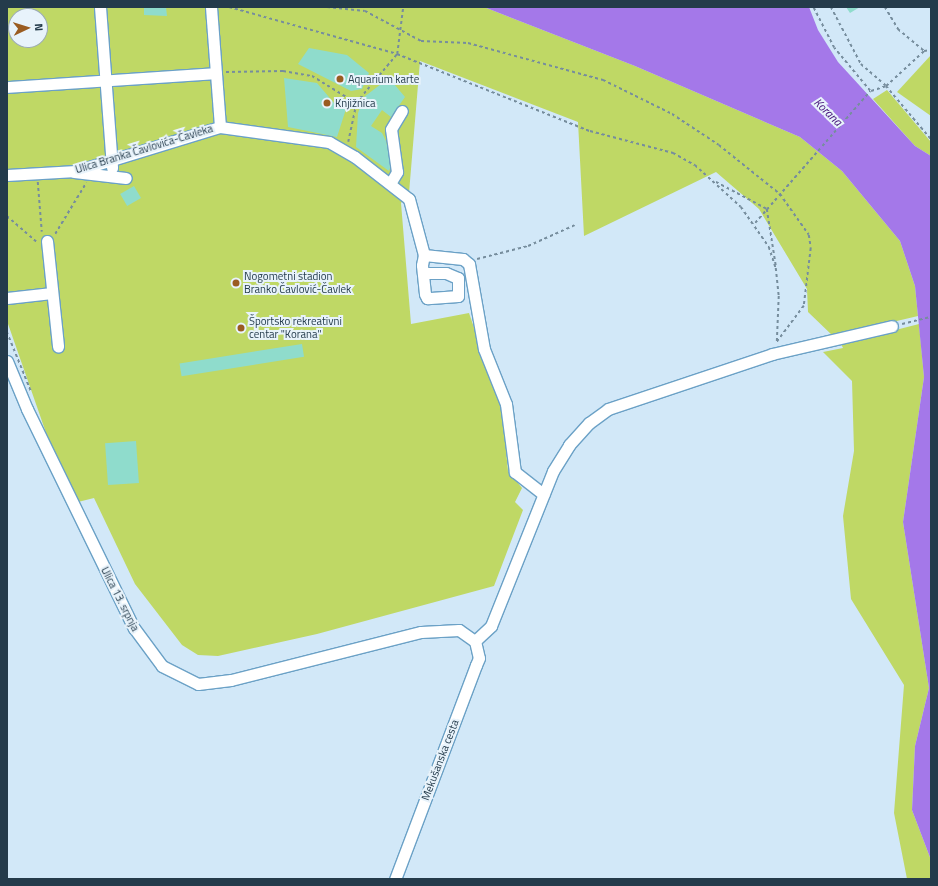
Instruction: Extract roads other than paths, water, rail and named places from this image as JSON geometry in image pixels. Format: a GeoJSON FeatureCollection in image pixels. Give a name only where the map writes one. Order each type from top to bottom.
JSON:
{"type":"FeatureCollection","features":[{"type":"Feature","properties":{"kind":"street"},"geometry":{"type":"LineString","coordinates":[[100,7],[111,163]]}},
{"type":"Feature","properties":{"kind":"street"},"geometry":{"type":"LineString","coordinates":[[211,7],[220,127]]}},
{"type":"Feature","properties":{"kind":"street"},"geometry":{"type":"LineString","coordinates":[[7,87],[216,73]]}},
{"type":"Feature","properties":{"kind":"street"},"geometry":{"type":"LineString","coordinates":[[391,182],[397,172],[391,129],[402,111]]}},
{"type":"Feature","properties":{"kind":"street","name":"Ulica Branka Čavlovića-Čavleka"},"geometry":{"type":"LineString","coordinates":[[7,175],[71,171],[111,163],[220,127],[329,142],[391,182],[413,208],[424,255],[423,273]]}},
{"type":"Feature","properties":{"kind":"street"},"geometry":{"type":"LineString","coordinates":[[71,171],[126,178]]}},
{"type":"Feature","properties":{"kind":"street"},"geometry":{"type":"LineString","coordinates":[[45,242],[58,346]]}},
{"type":"Feature","properties":{"kind":"street"},"geometry":{"type":"LineString","coordinates":[[424,255],[463,259],[469,264],[484,349],[506,404],[515,472],[524,483],[543,494]]}},
{"type":"Feature","properties":{"kind":"street"},"geometry":{"type":"LineString","coordinates":[[7,298],[52,293]]}},
{"type":"Feature","properties":{"kind":"street"},"geometry":{"type":"LineString","coordinates":[[475,641],[491,626],[543,494],[569,445],[608,409],[772,354],[892,326]]}},
{"type":"Feature","properties":{"kind":"street","name":"Ulica 13. srpnja"},"geometry":{"type":"LineString","coordinates":[[7,361],[29,414],[134,628],[162,666],[198,684],[231,680],[421,632],[459,630],[475,641]]}},
{"type":"Feature","properties":{"kind":"street","name":"Mekušanska cesta"},"geometry":{"type":"LineString","coordinates":[[395,879],[479,658],[475,641]]}},
{"type":"Feature","properties":{"kind":"water","name":"Korana"},"geometry":{"type":"Polygon","coordinates":[[[484,7],[809,7],[818,30],[838,62],[915,146],[931,156],[931,860],[912,810],[915,746],[929,688],[903,522],[924,377],[915,286],[900,241],[842,171],[800,137],[635,66],[484,7]]]}},
{"type":"Feature","properties":{"kind":"place","name":"Aquarium karte"},"geometry":{"type":"Point","coordinates":[340,79]}},
{"type":"Feature","properties":{"kind":"place","name":"Knjižnica"},"geometry":{"type":"Point","coordinates":[327,103]}},
{"type":"Feature","properties":{"kind":"place","name":"Nogometni stadion Branko Čavlović-Čavlek"},"geometry":{"type":"Point","coordinates":[236,283]}},
{"type":"Feature","properties":{"kind":"place","name":"Športsko rekreativni centar \"Korana\""},"geometry":{"type":"Point","coordinates":[241,328]}}]}
